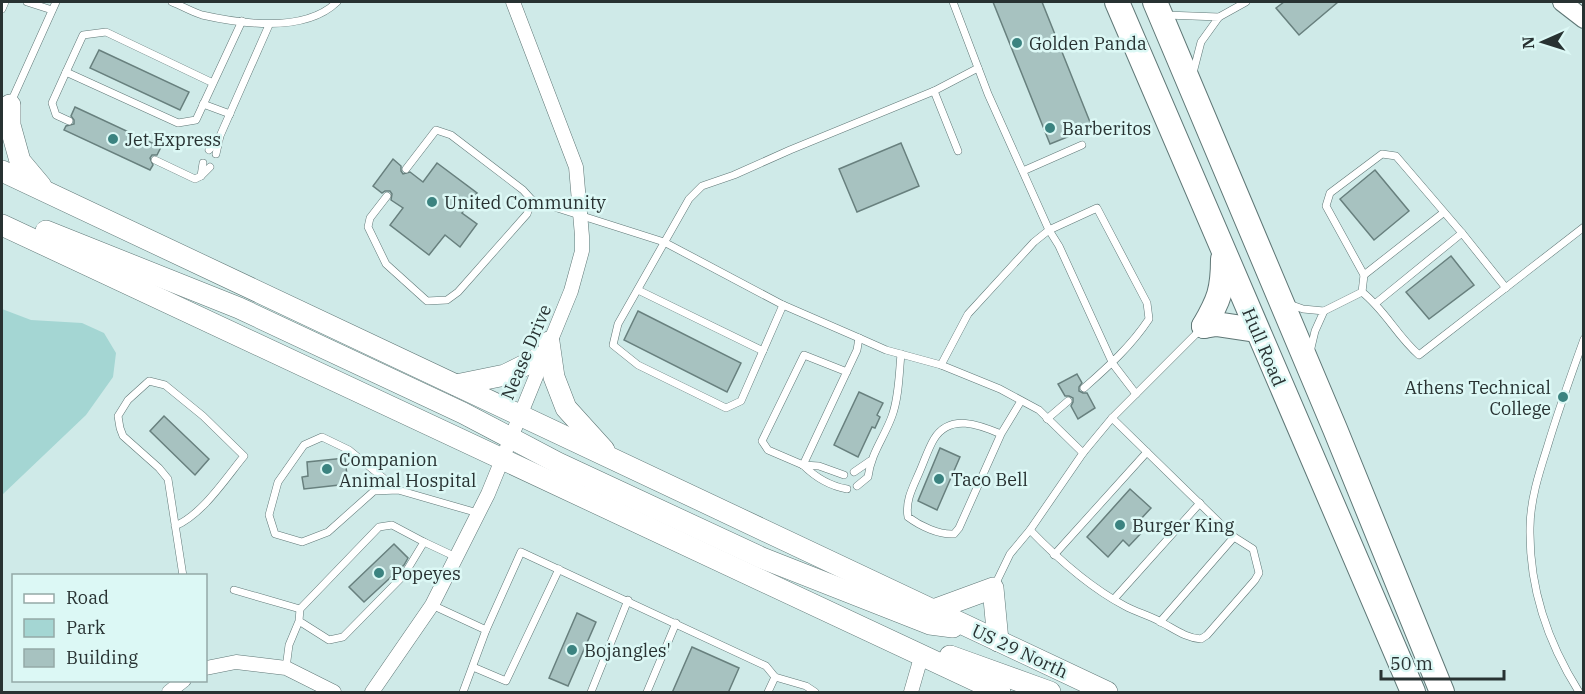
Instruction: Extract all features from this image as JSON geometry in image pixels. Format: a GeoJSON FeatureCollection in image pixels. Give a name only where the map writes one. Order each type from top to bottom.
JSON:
{"type":"FeatureCollection","features":[{"type":"Feature","properties":{"kind":"highway","name":"Hull Road"},"geometry":{"type":"LineString","coordinates":[[1118,2],[1413,693]]}},
{"type":"Feature","properties":{"kind":"highway","name":"Hull Road"},"geometry":{"type":"LineString","coordinates":[[1158,8],[1442,687]]}},
{"type":"Feature","properties":{"kind":"highway"},"geometry":{"type":"LineString","coordinates":[[1204,326],[1217,304],[1223,285],[1223,251]]}},
{"type":"Feature","properties":{"kind":"highway"},"geometry":{"type":"LineString","coordinates":[[1204,326],[1216,324],[1261,341],[1296,386],[1315,431],[1323,434],[1335,429]]}},
{"type":"Feature","properties":{"kind":"highway"},"geometry":{"type":"LineString","coordinates":[[1396,651],[1402,693]]}},
{"type":"Feature","properties":{"kind":"main road"},"geometry":{"type":"LineString","coordinates":[[1562,2],[1584,19]]}},
{"type":"Feature","properties":{"kind":"main road"},"geometry":{"type":"LineString","coordinates":[[6,108],[20,161],[48,193]]}},
{"type":"Feature","properties":{"kind":"main road","name":"US 29 North"},"geometry":{"type":"LineString","coordinates":[[2,171],[1107,693]]}},
{"type":"Feature","properties":{"kind":"main road"},"geometry":{"type":"LineString","coordinates":[[2,219],[33,226],[239,308],[463,413],[558,463],[730,543],[821,582],[930,624],[975,630]]}},
{"type":"Feature","properties":{"kind":"main road"},"geometry":{"type":"LineString","coordinates":[[2,225],[922,654],[1000,693]]}},
{"type":"Feature","properties":{"kind":"main road"},"geometry":{"type":"LineString","coordinates":[[456,385],[505,375],[546,349],[566,408],[615,461]]}},
{"type":"Feature","properties":{"kind":"main road"},"geometry":{"type":"LineString","coordinates":[[933,610],[993,588],[998,641]]}},
{"type":"Feature","properties":{"kind":"main road"},"geometry":{"type":"LineString","coordinates":[[922,654],[954,656],[1050,693]]}},
{"type":"Feature","properties":{"kind":"street","name":"Nease Drive"},"geometry":{"type":"LineString","coordinates":[[372,693],[432,604],[478,513],[511,439],[578,271],[582,251],[576,167],[513,2]]}},
{"type":"Feature","properties":{"kind":"street"},"geometry":{"type":"LineString","coordinates":[[911,693],[922,654]]}},
{"type":"Feature","properties":{"kind":"street"},"geometry":{"type":"LineString","coordinates":[[207,668],[236,662],[286,668],[334,693]]}},
{"type":"Feature","properties":{"kind":"street"},"geometry":{"type":"LineString","coordinates":[[169,693],[183,682]]}},
{"type":"Feature","properties":{"kind":"lane"},"geometry":{"type":"LineString","coordinates":[[2,9],[5,2]]}},
{"type":"Feature","properties":{"kind":"lane"},"geometry":{"type":"LineString","coordinates":[[27,2],[52,10]]}},
{"type":"Feature","properties":{"kind":"lane"},"geometry":{"type":"LineString","coordinates":[[6,108],[56,2]]}},
{"type":"Feature","properties":{"kind":"lane"},"geometry":{"type":"LineString","coordinates":[[172,2],[200,14],[269,25],[311,18],[337,2]]}},
{"type":"Feature","properties":{"kind":"lane"},"geometry":{"type":"LineString","coordinates":[[953,2],[978,68],[1049,230],[1059,246],[1113,364],[1136,394]]}},
{"type":"Feature","properties":{"kind":"lane"},"geometry":{"type":"LineString","coordinates":[[1190,84],[1201,42],[1219,17],[1246,2]]}},
{"type":"Feature","properties":{"kind":"lane"},"geometry":{"type":"LineString","coordinates":[[1158,8],[1219,17]]}},
{"type":"Feature","properties":{"kind":"lane"},"geometry":{"type":"LineString","coordinates":[[66,72],[178,123],[196,120],[242,21]]}},
{"type":"Feature","properties":{"kind":"lane"},"geometry":{"type":"LineString","coordinates":[[216,154],[220,136],[269,25]]}},
{"type":"Feature","properties":{"kind":"lane"},"geometry":{"type":"LineString","coordinates":[[69,121],[56,115],[52,103],[83,35],[106,32],[213,83]]}},
{"type":"Feature","properties":{"kind":"lane"},"geometry":{"type":"LineString","coordinates":[[783,305],[741,401],[726,408],[638,365],[613,345],[618,324],[689,200],[702,186],[734,175],[934,91],[978,68]]}},
{"type":"Feature","properties":{"kind":"lane"},"geometry":{"type":"LineString","coordinates":[[934,91],[958,151]]}},
{"type":"Feature","properties":{"kind":"lane"},"geometry":{"type":"LineString","coordinates":[[203,104],[230,114]]}},
{"type":"Feature","properties":{"kind":"lane"},"geometry":{"type":"LineString","coordinates":[[406,169],[436,130],[451,135],[523,190],[532,200],[664,242],[783,305],[859,338],[901,354],[941,365],[1000,388],[1039,410],[1083,453]]}},
{"type":"Feature","properties":{"kind":"lane"},"geometry":{"type":"LineString","coordinates":[[208,150],[220,136]]}},
{"type":"Feature","properties":{"kind":"lane"},"geometry":{"type":"LineString","coordinates":[[1023,171],[1082,145]]}},
{"type":"Feature","properties":{"kind":"lane"},"geometry":{"type":"LineString","coordinates":[[1362,292],[1364,275],[1326,206],[1330,193],[1382,154],[1396,156],[1506,288]]}},
{"type":"Feature","properties":{"kind":"lane"},"geometry":{"type":"LineString","coordinates":[[155,160],[195,179],[201,176],[206,165]]}},
{"type":"Feature","properties":{"kind":"lane"},"geometry":{"type":"LineString","coordinates":[[387,196],[369,218],[368,227],[386,264],[427,301],[447,300],[458,292],[527,214],[532,200]]}},
{"type":"Feature","properties":{"kind":"lane"},"geometry":{"type":"LineString","coordinates":[[941,365],[968,314],[1034,242],[1049,230],[1097,208],[1147,303],[1149,319],[1133,342],[1113,364],[1084,388]]}},
{"type":"Feature","properties":{"kind":"lane"},"geometry":{"type":"LineString","coordinates":[[1364,275],[1443,213]]}},
{"type":"Feature","properties":{"kind":"lane"},"geometry":{"type":"LineString","coordinates":[[1362,292],[1376,303],[1408,346],[1419,355],[1584,227]]}},
{"type":"Feature","properties":{"kind":"lane"},"geometry":{"type":"LineString","coordinates":[[1376,303],[1462,233]]}},
{"type":"Feature","properties":{"kind":"lane"},"geometry":{"type":"LineString","coordinates":[[638,290],[763,351]]}},
{"type":"Feature","properties":{"kind":"lane"},"geometry":{"type":"LineString","coordinates":[[1282,301],[1303,309],[1324,311],[1362,292]]}},
{"type":"Feature","properties":{"kind":"lane"},"geometry":{"type":"LineString","coordinates":[[1307,363],[1315,331],[1324,311]]}},
{"type":"Feature","properties":{"kind":"lane"},"geometry":{"type":"LineString","coordinates":[[993,588],[1010,554],[1030,530],[1083,453],[1112,418],[1204,326]]}},
{"type":"Feature","properties":{"kind":"lane"},"geometry":{"type":"LineString","coordinates":[[803,465],[857,350],[859,338]]}},
{"type":"Feature","properties":{"kind":"lane"},"geometry":{"type":"LineString","coordinates":[[1579,693],[1564,668],[1539,609],[1532,565],[1530,528],[1539,473],[1558,410],[1584,339]]}},
{"type":"Feature","properties":{"kind":"lane"},"geometry":{"type":"LineString","coordinates":[[857,486],[868,477],[870,461],[892,416],[901,354]]}},
{"type":"Feature","properties":{"kind":"lane"},"geometry":{"type":"LineString","coordinates":[[844,476],[819,466],[803,465],[768,450],[762,441],[804,355],[847,372]]}},
{"type":"Feature","properties":{"kind":"lane"},"geometry":{"type":"LineString","coordinates":[[175,526],[184,522],[209,498],[244,456],[165,385],[149,381],[128,400],[118,416],[120,428],[123,436],[168,479],[171,491],[175,526],[183,574]]}},
{"type":"Feature","properties":{"kind":"lane"},"geometry":{"type":"LineString","coordinates":[[1001,434],[975,423],[964,423],[954,424],[934,437],[907,502],[908,517],[916,523],[946,535],[954,534],[959,528],[1001,434],[1021,401]]}},
{"type":"Feature","properties":{"kind":"lane"},"geometry":{"type":"LineString","coordinates":[[1047,419],[1068,401]]}},
{"type":"Feature","properties":{"kind":"lane"},"geometry":{"type":"LineString","coordinates":[[1030,530],[1076,574],[1114,600],[1194,639],[1202,639],[1255,580],[1259,573],[1252,549],[1234,537],[1112,418]]}},
{"type":"Feature","properties":{"kind":"lane"},"geometry":{"type":"LineString","coordinates":[[398,490],[349,450],[322,437],[304,446],[278,482],[269,515],[275,534],[302,542],[328,532],[374,491],[398,490],[478,513]]}},
{"type":"Feature","properties":{"kind":"lane"},"geometry":{"type":"LineString","coordinates":[[1054,555],[1147,452]]}},
{"type":"Feature","properties":{"kind":"lane"},"geometry":{"type":"LineString","coordinates":[[854,472],[870,461]]}},
{"type":"Feature","properties":{"kind":"lane"},"geometry":{"type":"LineString","coordinates":[[803,465],[814,476],[847,489]]}},
{"type":"Feature","properties":{"kind":"lane"},"geometry":{"type":"LineString","coordinates":[[1114,600],[1200,503]]}},
{"type":"Feature","properties":{"kind":"lane"},"geometry":{"type":"LineString","coordinates":[[286,668],[289,645],[299,621],[300,609],[379,527],[392,525],[456,557]]}},
{"type":"Feature","properties":{"kind":"lane"},"geometry":{"type":"LineString","coordinates":[[1160,622],[1234,537]]}},
{"type":"Feature","properties":{"kind":"lane"},"geometry":{"type":"LineString","coordinates":[[299,621],[329,640],[343,637],[404,575],[424,542]]}},
{"type":"Feature","properties":{"kind":"lane"},"geometry":{"type":"LineString","coordinates":[[463,693],[486,630],[521,552],[766,666],[775,677],[806,686],[814,693]]}},
{"type":"Feature","properties":{"kind":"lane"},"geometry":{"type":"LineString","coordinates":[[473,667],[506,681],[559,569]]}},
{"type":"Feature","properties":{"kind":"lane"},"geometry":{"type":"LineString","coordinates":[[234,590],[300,609]]}},
{"type":"Feature","properties":{"kind":"lane"},"geometry":{"type":"LineString","coordinates":[[591,693],[628,600]]}},
{"type":"Feature","properties":{"kind":"lane"},"geometry":{"type":"LineString","coordinates":[[432,604],[486,630]]}},
{"type":"Feature","properties":{"kind":"lane"},"geometry":{"type":"LineString","coordinates":[[647,693],[676,623]]}},
{"type":"Feature","properties":{"kind":"lane"},"geometry":{"type":"LineString","coordinates":[[768,693],[775,677]]}},
{"type":"Feature","properties":{"kind":"green space"},"geometry":{"type":"Polygon","coordinates":[[[2,309],[31,320],[82,323],[104,333],[116,353],[113,377],[86,415],[2,495],[2,309]]]}},
{"type":"Feature","properties":{"kind":"building"},"geometry":{"type":"Polygon","coordinates":[[[993,2],[1042,2],[1092,127],[1050,144],[993,2]]]}},
{"type":"Feature","properties":{"kind":"building"},"geometry":{"type":"Polygon","coordinates":[[[1284,2],[1338,2],[1299,35],[1276,8],[1284,2]]]}},
{"type":"Feature","properties":{"kind":"building"},"geometry":{"type":"Polygon","coordinates":[[[99,50],[189,92],[180,110],[90,68],[99,50]]]}},
{"type":"Feature","properties":{"kind":"building","name":"Jet Express"},"geometry":{"type":"Polygon","coordinates":[[[75,107],[161,147],[157,155],[152,155],[150,158],[153,165],[150,170],[64,130],[66,126],[74,124],[71,116],[75,107]]]}},
{"type":"Feature","properties":{"kind":"building"},"geometry":{"type":"Polygon","coordinates":[[[901,143],[919,186],[857,212],[839,169],[901,143]]]}},
{"type":"Feature","properties":{"kind":"building","name":"United Community"},"geometry":{"type":"Polygon","coordinates":[[[393,159],[401,166],[403,174],[410,172],[423,182],[437,163],[477,193],[462,213],[477,224],[460,247],[445,235],[429,255],[390,225],[403,208],[391,200],[390,191],[382,193],[373,186],[393,159]]]}},
{"type":"Feature","properties":{"kind":"building"},"geometry":{"type":"Polygon","coordinates":[[[1375,170],[1409,211],[1374,240],[1340,199],[1375,170]]]}},
{"type":"Feature","properties":{"kind":"building"},"geometry":{"type":"Polygon","coordinates":[[[1451,256],[1474,285],[1429,319],[1406,292],[1451,256]]]}},
{"type":"Feature","properties":{"kind":"building"},"geometry":{"type":"Polygon","coordinates":[[[638,311],[741,363],[727,392],[624,340],[638,311]]]}},
{"type":"Feature","properties":{"kind":"building"},"geometry":{"type":"Polygon","coordinates":[[[1077,374],[1082,383],[1079,391],[1087,393],[1095,408],[1078,419],[1071,406],[1073,398],[1065,396],[1058,384],[1077,374]]]}},
{"type":"Feature","properties":{"kind":"building"},"geometry":{"type":"Polygon","coordinates":[[[859,392],[883,403],[877,415],[880,417],[875,428],[872,427],[858,457],[834,445],[859,392]]]}},
{"type":"Feature","properties":{"kind":"building"},"geometry":{"type":"Polygon","coordinates":[[[164,416],[209,459],[195,475],[150,431],[164,416]]]}},
{"type":"Feature","properties":{"kind":"building","name":"Taco Bell"},"geometry":{"type":"Polygon","coordinates":[[[940,448],[960,457],[937,510],[918,501],[940,448]]]}},
{"type":"Feature","properties":{"kind":"building","name":"Companion Animal Hospital"},"geometry":{"type":"Polygon","coordinates":[[[345,458],[348,484],[304,489],[302,477],[308,476],[307,462],[345,458]]]}},
{"type":"Feature","properties":{"kind":"building","name":"Burger King"},"geometry":{"type":"Polygon","coordinates":[[[1130,489],[1151,508],[1139,521],[1146,528],[1129,546],[1123,540],[1108,557],[1087,537],[1130,489]]]}},
{"type":"Feature","properties":{"kind":"building","name":"Popeyes"},"geometry":{"type":"Polygon","coordinates":[[[394,544],[408,558],[404,565],[364,602],[349,587],[394,544]]]}},
{"type":"Feature","properties":{"kind":"building","name":"Bojangles'"},"geometry":{"type":"Polygon","coordinates":[[[577,613],[596,622],[568,686],[549,678],[577,613]]]}},
{"type":"Feature","properties":{"kind":"building"},"geometry":{"type":"Polygon","coordinates":[[[692,647],[739,668],[728,693],[672,693],[692,647]]]}},
{"type":"Feature","properties":{"kind":"place","name":"Golden Panda"},"geometry":{"type":"Point","coordinates":[1017,43]}},
{"type":"Feature","properties":{"kind":"place","name":"Barberitos"},"geometry":{"type":"Point","coordinates":[1050,128]}},
{"type":"Feature","properties":{"kind":"place","name":"Jet Express"},"geometry":{"type":"Point","coordinates":[113,139]}},
{"type":"Feature","properties":{"kind":"place","name":"United Community"},"geometry":{"type":"Point","coordinates":[432,202]}},
{"type":"Feature","properties":{"kind":"place","name":"Athens Technical College"},"geometry":{"type":"Point","coordinates":[1563,397]}},
{"type":"Feature","properties":{"kind":"place","name":"Companion Animal Hospital"},"geometry":{"type":"Point","coordinates":[327,469]}},
{"type":"Feature","properties":{"kind":"place","name":"Taco Bell"},"geometry":{"type":"Point","coordinates":[939,479]}},
{"type":"Feature","properties":{"kind":"place","name":"Burger King"},"geometry":{"type":"Point","coordinates":[1120,525]}},
{"type":"Feature","properties":{"kind":"place","name":"Popeyes"},"geometry":{"type":"Point","coordinates":[379,573]}},
{"type":"Feature","properties":{"kind":"place","name":"Bojangles'"},"geometry":{"type":"Point","coordinates":[572,650]}}]}
